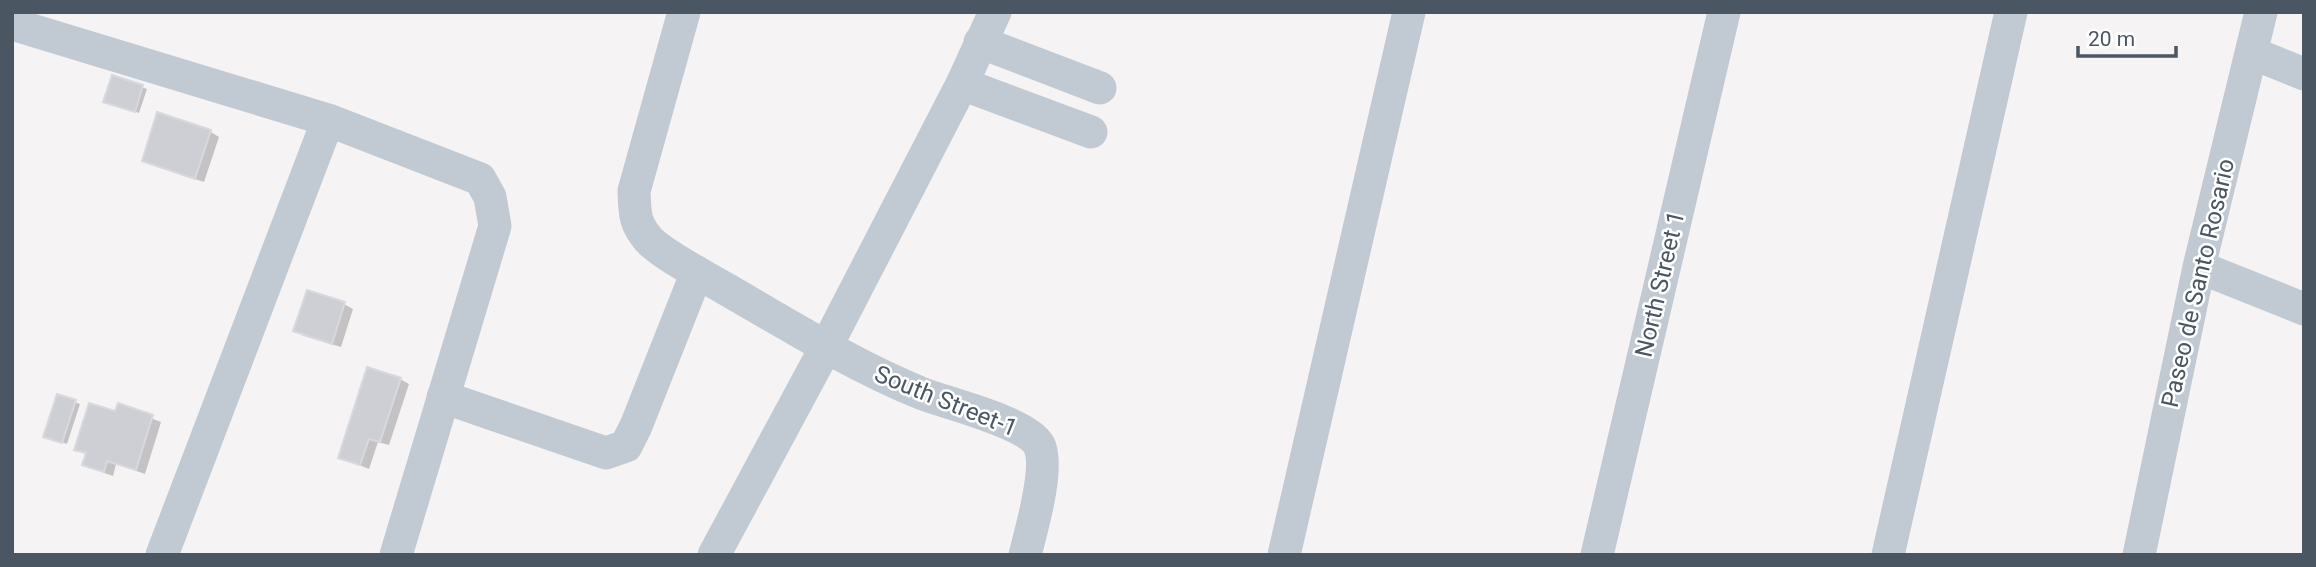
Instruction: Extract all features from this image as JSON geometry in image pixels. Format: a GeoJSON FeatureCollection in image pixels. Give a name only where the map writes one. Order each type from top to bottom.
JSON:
{"type":"FeatureCollection","features":[{"type":"Feature","properties":{"kind":"street"},"geometry":{"type":"LineString","coordinates":[[684,12],[634,191],[635,222],[651,242],[826,347]]}},
{"type":"Feature","properties":{"kind":"street"},"geometry":{"type":"LineString","coordinates":[[714,555],[826,347],[962,84],[995,12]]}},
{"type":"Feature","properties":{"kind":"street"},"geometry":{"type":"LineString","coordinates":[[1284,555],[1409,12]]}},
{"type":"Feature","properties":{"kind":"street","name":"North Street 1"},"geometry":{"type":"LineString","coordinates":[[1597,555],[1724,12]]}},
{"type":"Feature","properties":{"kind":"street"},"geometry":{"type":"LineString","coordinates":[[1888,555],[2011,12]]}},
{"type":"Feature","properties":{"kind":"street","name":"Paseo de Santo Rosario"},"geometry":{"type":"LineString","coordinates":[[2139,555],[2199,267],[2262,12]]}},
{"type":"Feature","properties":{"kind":"street"},"geometry":{"type":"LineString","coordinates":[[12,24],[328,120],[480,179],[490,197],[495,226],[396,555]]}},
{"type":"Feature","properties":{"kind":"street"},"geometry":{"type":"LineString","coordinates":[[980,43],[1100,88]]}},
{"type":"Feature","properties":{"kind":"street"},"geometry":{"type":"LineString","coordinates":[[2252,53],[2304,74]]}},
{"type":"Feature","properties":{"kind":"street"},"geometry":{"type":"LineString","coordinates":[[962,84],[1091,132]]}},
{"type":"Feature","properties":{"kind":"street"},"geometry":{"type":"LineString","coordinates":[[162,555],[328,120]]}},
{"type":"Feature","properties":{"kind":"street"},"geometry":{"type":"LineString","coordinates":[[2199,267],[2304,309]]}},
{"type":"Feature","properties":{"kind":"street"},"geometry":{"type":"LineString","coordinates":[[443,397],[606,453],[626,446],[697,272]]}},
{"type":"Feature","properties":{"kind":"street","name":"South Street-1"},"geometry":{"type":"LineString","coordinates":[[826,347],[860,366],[924,394],[1003,421],[1038,444],[1042,456],[1040,493],[1025,555]]}},
{"type":"Feature","properties":{"kind":"building"},"geometry":{"type":"Polygon","coordinates":[[[112,75],[143,85],[135,112],[103,102],[112,75]]]}},
{"type":"Feature","properties":{"kind":"building"},"geometry":{"type":"Polygon","coordinates":[[[157,112],[211,130],[195,179],[142,161],[157,112]]]}},
{"type":"Feature","properties":{"kind":"building"},"geometry":{"type":"Polygon","coordinates":[[[307,290],[345,302],[332,344],[293,331],[307,290]]]}},
{"type":"Feature","properties":{"kind":"building"},"geometry":{"type":"Polygon","coordinates":[[[367,367],[401,378],[380,442],[369,439],[360,465],[338,458],[367,367]]]}},
{"type":"Feature","properties":{"kind":"building"},"geometry":{"type":"Polygon","coordinates":[[[57,394],[76,400],[62,443],[43,437],[57,394]]]}},
{"type":"Feature","properties":{"kind":"building"},"geometry":{"type":"Polygon","coordinates":[[[89,403],[115,411],[118,403],[153,415],[136,470],[107,461],[104,472],[82,465],[86,453],[74,450],[89,403]]]}}]}
